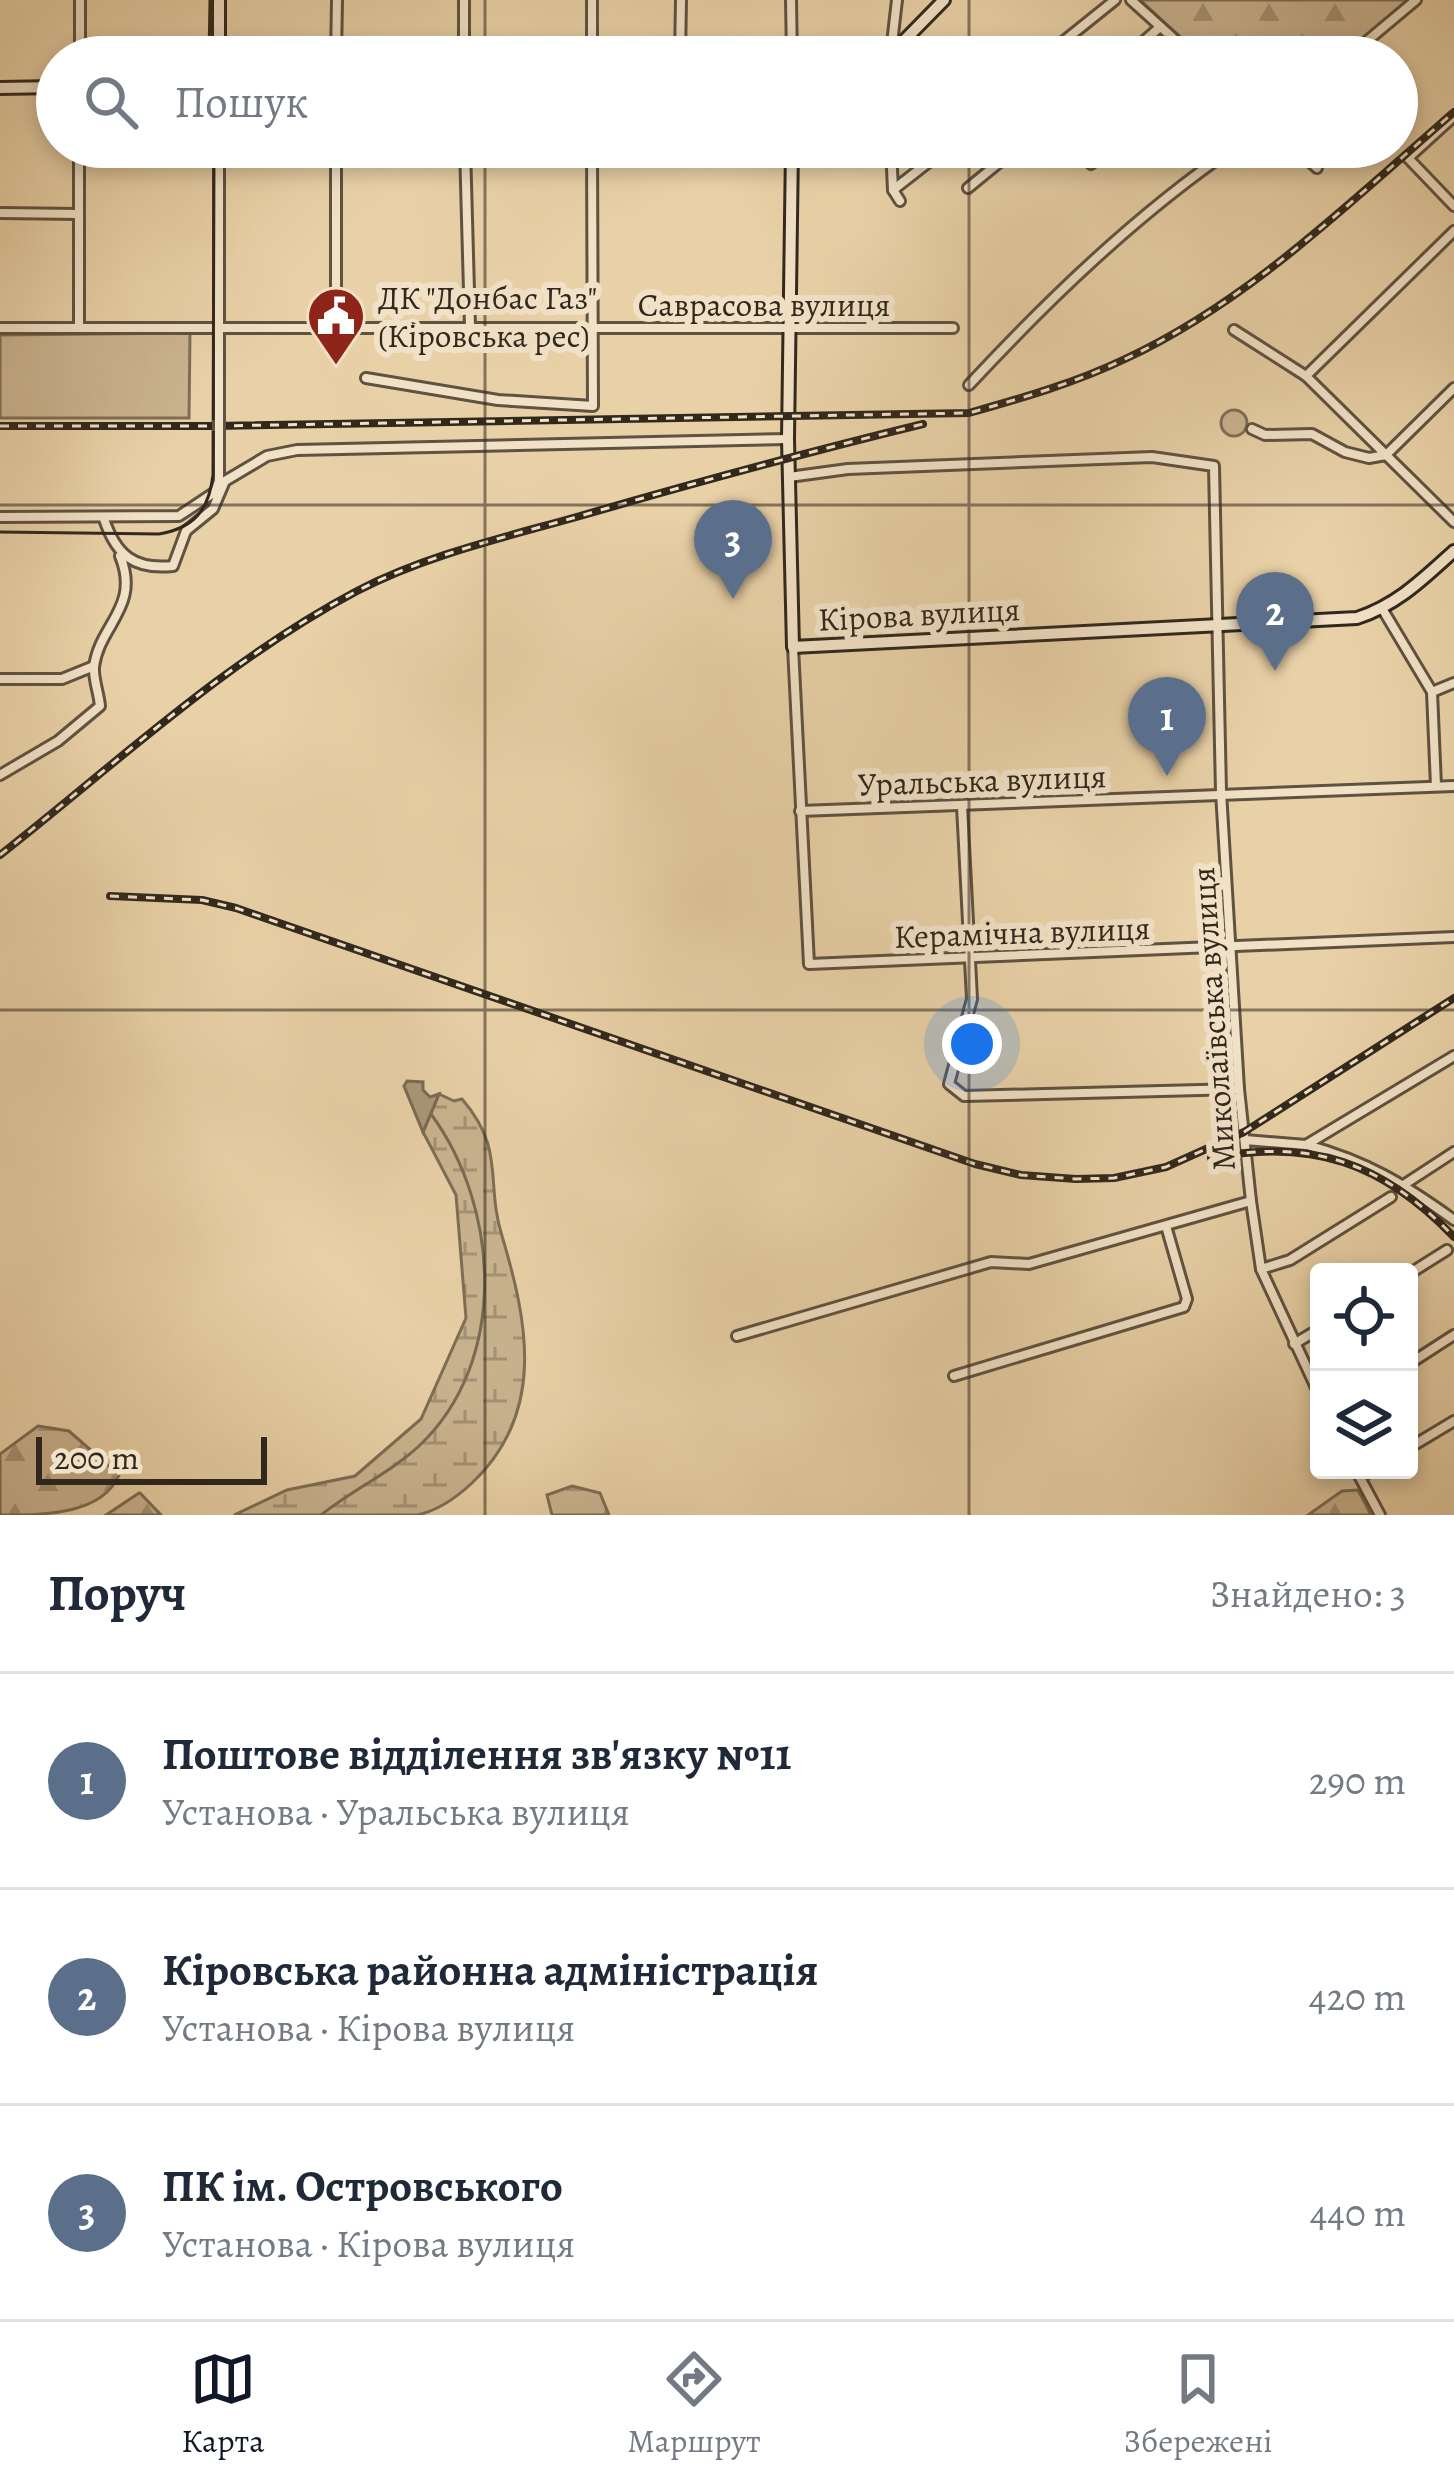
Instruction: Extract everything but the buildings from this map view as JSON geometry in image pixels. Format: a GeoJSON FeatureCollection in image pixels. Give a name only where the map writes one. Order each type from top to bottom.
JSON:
{"type":"FeatureCollection","features":[{"type":"Feature","properties":{"kind":"main road"},"geometry":{"type":"LineString","coordinates":[[219,0],[219,36]]}},
{"type":"Feature","properties":{"kind":"main road"},"geometry":{"type":"LineString","coordinates":[[909,36],[944,0]]}},
{"type":"Feature","properties":{"kind":"main road"},"geometry":{"type":"LineString","coordinates":[[0,88],[36,87]]}},
{"type":"Feature","properties":{"kind":"main road","name":"Кірова вулиця"},"geometry":{"type":"LineString","coordinates":[[792,168],[788,439],[793,647],[1357,618],[1383,610]]}},
{"type":"Feature","properties":{"kind":"main road"},"geometry":{"type":"LineString","coordinates":[[1383,610],[1454,551]]}},
{"type":"Feature","properties":{"kind":"street"},"geometry":{"type":"LineString","coordinates":[[80,0],[80,36]]}},
{"type":"Feature","properties":{"kind":"street"},"geometry":{"type":"LineString","coordinates":[[336,36],[337,0]]}},
{"type":"Feature","properties":{"kind":"street"},"geometry":{"type":"LineString","coordinates":[[464,0],[464,36]]}},
{"type":"Feature","properties":{"kind":"street"},"geometry":{"type":"LineString","coordinates":[[592,0],[592,36]]}},
{"type":"Feature","properties":{"kind":"street"},"geometry":{"type":"LineString","coordinates":[[680,36],[681,0]]}},
{"type":"Feature","properties":{"kind":"street"},"geometry":{"type":"LineString","coordinates":[[790,0],[791,36]]}},
{"type":"Feature","properties":{"kind":"street"},"geometry":{"type":"LineString","coordinates":[[892,36],[897,0]]}},
{"type":"Feature","properties":{"kind":"street"},"geometry":{"type":"LineString","coordinates":[[1070,36],[1115,0]]}},
{"type":"Feature","properties":{"kind":"street"},"geometry":{"type":"LineString","coordinates":[[1131,0],[1170,36]]}},
{"type":"Feature","properties":{"kind":"street"},"geometry":{"type":"LineString","coordinates":[[1373,36],[1416,0]]}},
{"type":"Feature","properties":{"kind":"street"},"geometry":{"type":"LineString","coordinates":[[1151,36],[1160,27]]}},
{"type":"Feature","properties":{"kind":"street"},"geometry":{"type":"LineString","coordinates":[[1418,149],[1454,116]]}},
{"type":"Feature","properties":{"kind":"street"},"geometry":{"type":"LineString","coordinates":[[79,168],[79,327]]}},
{"type":"Feature","properties":{"kind":"street"},"geometry":{"type":"LineString","coordinates":[[0,518],[179,516],[215,492],[219,481],[219,168]]}},
{"type":"Feature","properties":{"kind":"street"},"geometry":{"type":"LineString","coordinates":[[336,168],[337,326]]}},
{"type":"Feature","properties":{"kind":"street"},"geometry":{"type":"LineString","coordinates":[[466,168],[470,327]]}},
{"type":"Feature","properties":{"kind":"street"},"geometry":{"type":"LineString","coordinates":[[366,378],[497,400],[593,406],[592,168]]}},
{"type":"Feature","properties":{"kind":"street"},"geometry":{"type":"LineString","coordinates":[[895,168],[893,190],[900,201]]}},
{"type":"Feature","properties":{"kind":"street"},"geometry":{"type":"LineString","coordinates":[[893,190],[924,168]]}},
{"type":"Feature","properties":{"kind":"street"},"geometry":{"type":"LineString","coordinates":[[968,188],[992,168]]}},
{"type":"Feature","properties":{"kind":"street"},"geometry":{"type":"LineString","coordinates":[[969,385],[1113,245],[1209,168]]}},
{"type":"Feature","properties":{"kind":"street"},"geometry":{"type":"LineString","coordinates":[[1418,168],[1454,206]]}},
{"type":"Feature","properties":{"kind":"street"},"geometry":{"type":"LineString","coordinates":[[0,213],[79,214]]}},
{"type":"Feature","properties":{"kind":"street"},"geometry":{"type":"LineString","coordinates":[[1306,376],[1454,231]]}},
{"type":"Feature","properties":{"kind":"street","name":"Саврасова вулиця"},"geometry":{"type":"LineString","coordinates":[[0,328],[952,328]]}},
{"type":"Feature","properties":{"kind":"street"},"geometry":{"type":"LineString","coordinates":[[1234,330],[1306,376],[1454,522]]}},
{"type":"Feature","properties":{"kind":"street"},"geometry":{"type":"LineString","coordinates":[[1252,429],[1265,435],[1312,434],[1345,452],[1369,458],[1386,455],[1454,388]]}},
{"type":"Feature","properties":{"kind":"street"},"geometry":{"type":"LineString","coordinates":[[119,553],[146,569],[172,566],[186,531],[213,509],[225,481],[267,455],[297,450],[788,439]]}},
{"type":"Feature","properties":{"kind":"street","name":"Миколаївська вулиця"},"geometry":{"type":"LineString","coordinates":[[789,477],[848,469],[1152,457],[1214,466],[1221,793],[1239,1089],[1261,1269],[1310,1376]]}},
{"type":"Feature","properties":{"kind":"street"},"geometry":{"type":"LineString","coordinates":[[0,775],[58,741],[100,706],[94,666],[120,609],[127,573],[104,519]]}},
{"type":"Feature","properties":{"kind":"street"},"geometry":{"type":"LineString","coordinates":[[1383,610],[1432,692],[1436,786]]}},
{"type":"Feature","properties":{"kind":"street"},"geometry":{"type":"LineString","coordinates":[[793,647],[800,811]]}},
{"type":"Feature","properties":{"kind":"street"},"geometry":{"type":"LineString","coordinates":[[0,679],[62,679],[94,666]]}},
{"type":"Feature","properties":{"kind":"street"},"geometry":{"type":"LineString","coordinates":[[1432,692],[1454,683]]}},
{"type":"Feature","properties":{"kind":"street","name":"Уральська вулиця"},"geometry":{"type":"LineString","coordinates":[[800,811],[1454,786]]}},
{"type":"Feature","properties":{"kind":"street"},"geometry":{"type":"LineString","coordinates":[[962,806],[972,999],[949,1084],[964,1096],[1239,1089]]}},
{"type":"Feature","properties":{"kind":"street","name":"Керамічна вулиця"},"geometry":{"type":"LineString","coordinates":[[800,811],[808,964],[1454,937]]}},
{"type":"Feature","properties":{"kind":"street"},"geometry":{"type":"LineString","coordinates":[[1306,1145],[1454,1055]]}},
{"type":"Feature","properties":{"kind":"street"},"geometry":{"type":"LineString","coordinates":[[1245,1140],[1306,1145],[1356,1159],[1405,1184],[1454,1220]]}},
{"type":"Feature","properties":{"kind":"street"},"geometry":{"type":"LineString","coordinates":[[1405,1184],[1454,1152]]}},
{"type":"Feature","properties":{"kind":"street"},"geometry":{"type":"LineString","coordinates":[[1261,1269],[1290,1260],[1391,1197]]}},
{"type":"Feature","properties":{"kind":"street"},"geometry":{"type":"LineString","coordinates":[[737,1336],[991,1262],[1029,1264],[1251,1202]]}},
{"type":"Feature","properties":{"kind":"street"},"geometry":{"type":"LineString","coordinates":[[953,1376],[1184,1307],[1187,1299],[1166,1226]]}},
{"type":"Feature","properties":{"kind":"street"},"geometry":{"type":"LineString","coordinates":[[1418,1268],[1447,1250]]}},
{"type":"Feature","properties":{"kind":"street"},"geometry":{"type":"LineString","coordinates":[[1294,1345],[1310,1335]]}},
{"type":"Feature","properties":{"kind":"street"},"geometry":{"type":"LineString","coordinates":[[1418,1358],[1454,1335]]}},
{"type":"Feature","properties":{"kind":"street"},"geometry":{"type":"LineString","coordinates":[[1418,1443],[1454,1421]]}},
{"type":"Feature","properties":{"kind":"street"},"geometry":{"type":"LineString","coordinates":[[1361,1479],[1380,1515]]}},
{"type":"Feature","properties":{"kind":"green space"},"geometry":{"type":"Polygon","coordinates":[[[1140,0],[1411,0],[1368,36],[1179,36],[1140,0]]]}},
{"type":"Feature","properties":{"kind":"green space"},"geometry":{"type":"Polygon","coordinates":[[[190,333],[189,418],[0,418],[0,335],[190,333]]]}},
{"type":"Feature","properties":{"kind":"green space"},"geometry":{"type":"Polygon","coordinates":[[[1234,410],[1247,423],[1234,436],[1221,423],[1234,410]]]}},
{"type":"Feature","properties":{"kind":"green space"},"geometry":{"type":"Polygon","coordinates":[[[439,1094],[454,1101],[462,1099],[476,1117],[490,1150],[497,1216],[523,1334],[521,1397],[512,1427],[496,1456],[472,1483],[425,1513],[234,1515],[287,1490],[355,1476],[421,1419],[466,1318],[456,1195],[423,1132],[439,1094]]]}},
{"type":"Feature","properties":{"kind":"green space"},"geometry":{"type":"Polygon","coordinates":[[[38,1426],[69,1431],[119,1475],[111,1488],[85,1505],[53,1513],[0,1515],[0,1454],[38,1426]]]}},
{"type":"Feature","properties":{"kind":"green space"},"geometry":{"type":"Polygon","coordinates":[[[572,1486],[600,1493],[609,1515],[552,1515],[547,1495],[572,1486]]]}},
{"type":"Feature","properties":{"kind":"green space"},"geometry":{"type":"Polygon","coordinates":[[[1358,1490],[1371,1515],[1308,1515],[1342,1491],[1358,1490]]]}},
{"type":"Feature","properties":{"kind":"green space"},"geometry":{"type":"Polygon","coordinates":[[[139,1493],[161,1515],[106,1515],[139,1493]]]}},
{"type":"Feature","properties":{"kind":"shaded area"},"geometry":{"type":"Polygon","coordinates":[[[407,1081],[423,1082],[430,1097],[439,1094],[423,1132],[404,1086],[407,1081]]]}},
{"type":"Feature","properties":{"kind":"waterway"},"geometry":{"type":"LineString","coordinates":[[321,1515],[419,1446],[448,1411],[469,1371],[481,1328],[485,1283],[471,1194],[431,1114]]}},
{"type":"Feature","properties":{"kind":"tram line"},"geometry":{"type":"LineString","coordinates":[[209,36],[210,0]]}},
{"type":"Feature","properties":{"kind":"tram line"},"geometry":{"type":"LineString","coordinates":[[0,532],[159,534],[182,527],[203,507],[213,475],[214,168]]}},
{"type":"Feature","properties":{"kind":"railway"},"geometry":{"type":"LineString","coordinates":[[1418,144],[1454,112]]}},
{"type":"Feature","properties":{"kind":"railway"},"geometry":{"type":"LineString","coordinates":[[0,426],[969,413],[1106,368],[1171,335],[1257,279],[1390,168]]}},
{"type":"Feature","properties":{"kind":"railway"},"geometry":{"type":"LineString","coordinates":[[0,855],[217,681],[309,619],[383,578],[495,539],[923,424]]}},
{"type":"Feature","properties":{"kind":"railway"},"geometry":{"type":"LineString","coordinates":[[110,896],[202,900],[236,908],[975,1164],[1021,1175],[1114,1178],[1166,1167],[1244,1132],[1454,998]]}},
{"type":"Feature","properties":{"kind":"railway"},"geometry":{"type":"LineString","coordinates":[[1211,1158],[1282,1152],[1344,1162],[1400,1191],[1454,1237]]}},
{"type":"Feature","properties":{"kind":"place","name":"ДК \"Донбас Газ\" (Кіровська рес)"},"geometry":{"type":"Point","coordinates":[336,367]}},
{"type":"Feature","properties":{"kind":"place","name":"ПК ім. Островського"},"geometry":{"type":"Point","coordinates":[733,599]}},
{"type":"Feature","properties":{"kind":"place","name":"Кіровська районна адміністрація"},"geometry":{"type":"Point","coordinates":[1275,671]}},
{"type":"Feature","properties":{"kind":"place","name":"Поштове відділення зв'язку №11"},"geometry":{"type":"Point","coordinates":[1167,776]}}]}
